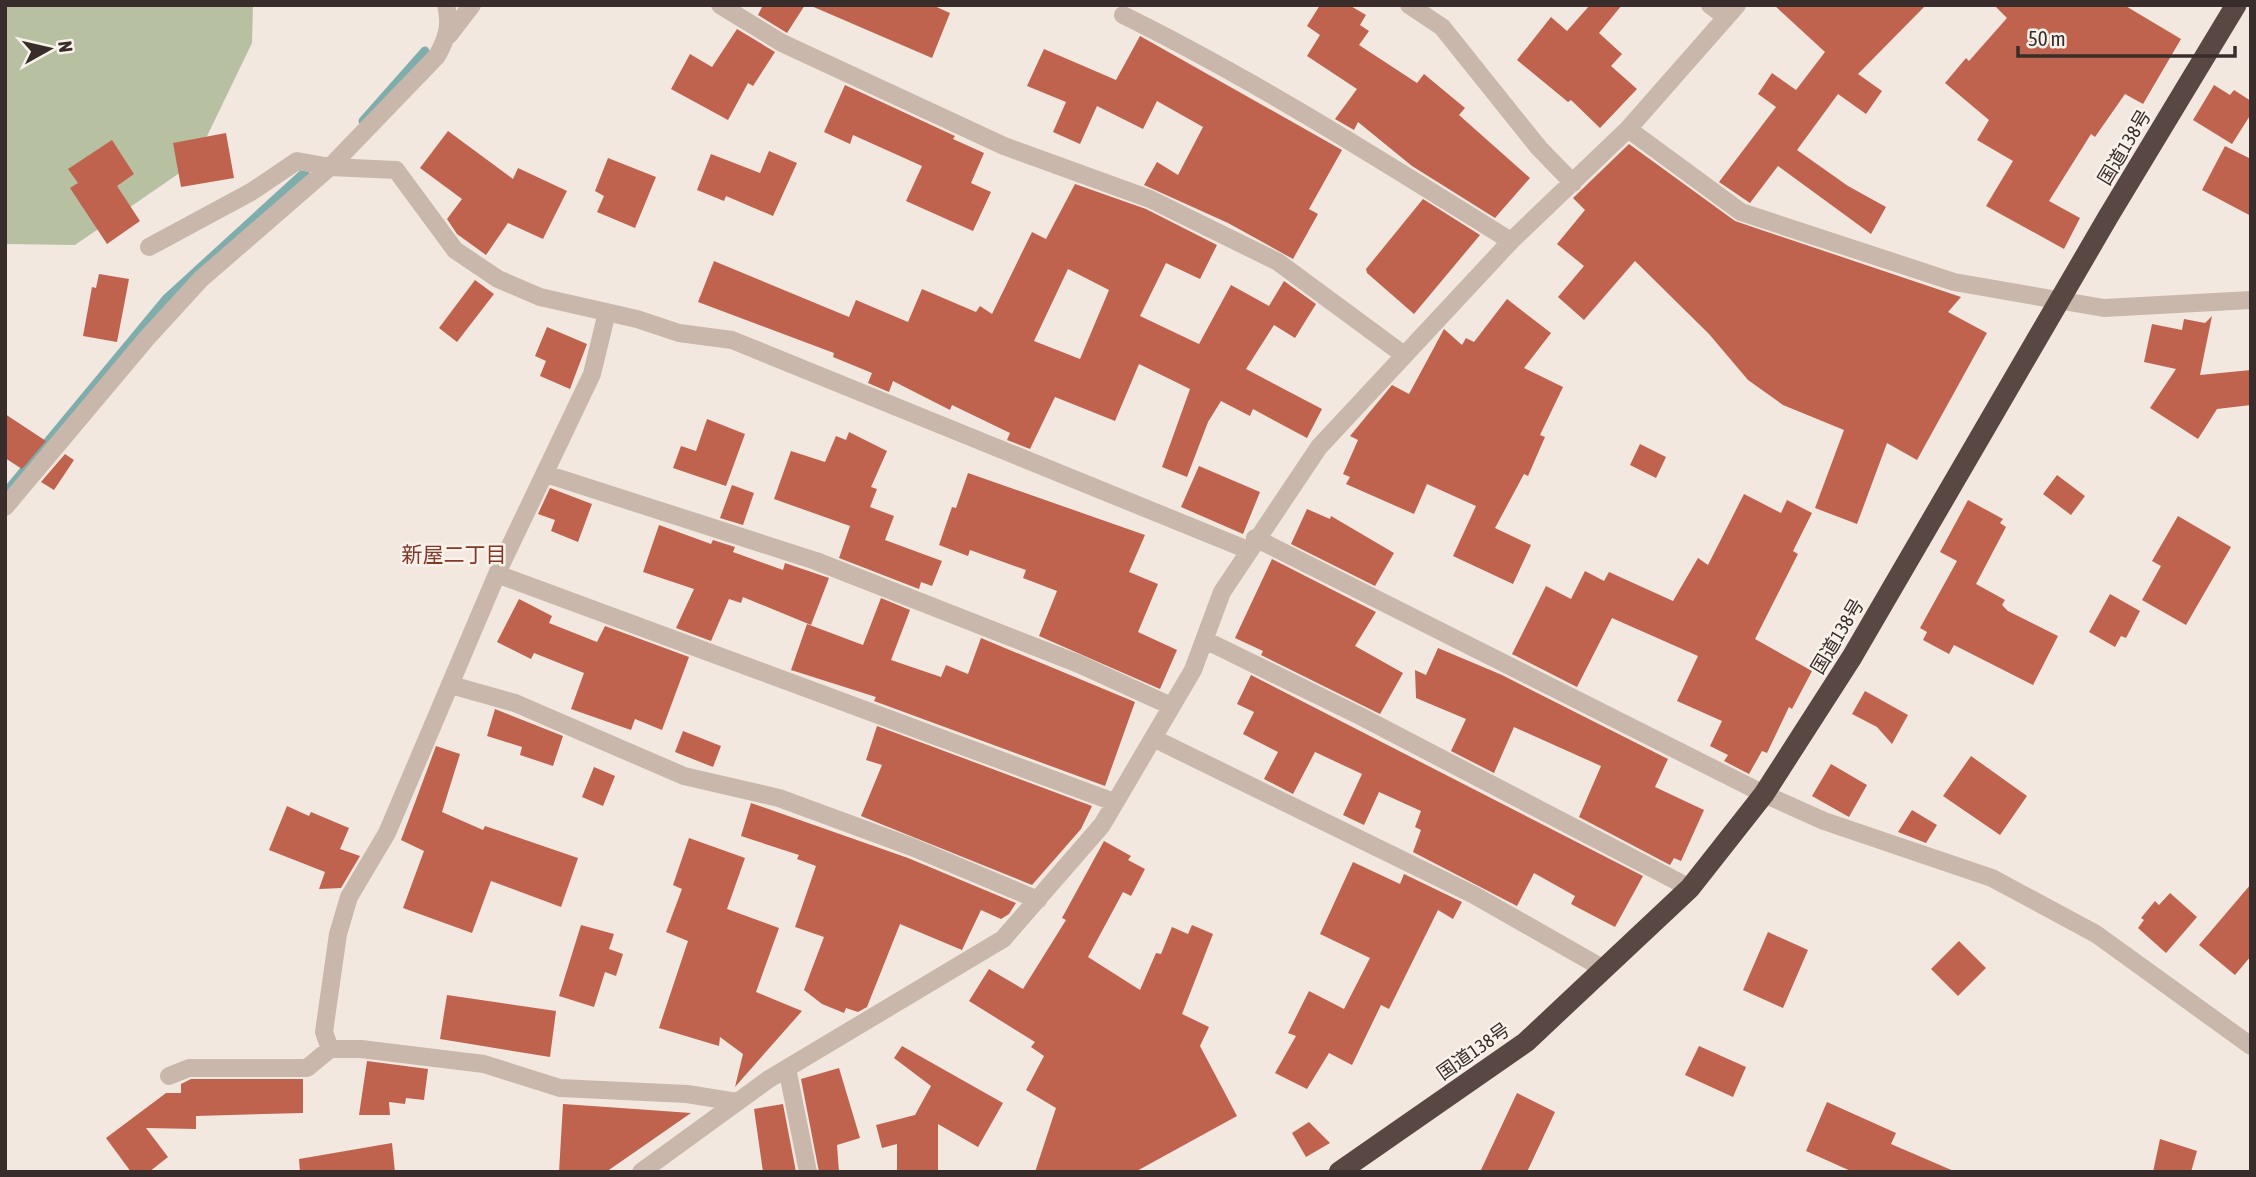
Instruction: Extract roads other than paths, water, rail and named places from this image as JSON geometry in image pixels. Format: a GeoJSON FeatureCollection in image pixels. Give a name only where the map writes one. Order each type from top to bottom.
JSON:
{"type":"FeatureCollection","features":[{"type":"Feature","properties":{"kind":"highway","name":"国道138号"},"geometry":{"type":"LineString","coordinates":[[1339,1172],[1360,1166],[1526,1042],[1690,888],[1764,794],[1853,657],[2236,5]]}},
{"type":"Feature","properties":{"kind":"street"},"geometry":{"type":"LineString","coordinates":[[446,5],[449,19],[447,38]]}},
{"type":"Feature","properties":{"kind":"street"},"geometry":{"type":"LineString","coordinates":[[5,507],[147,338],[201,279],[330,167],[436,56],[472,5]]}},
{"type":"Feature","properties":{"kind":"street"},"geometry":{"type":"LineString","coordinates":[[720,5],[782,43],[992,140],[1150,199],[1278,262],[1404,355]]}},
{"type":"Feature","properties":{"kind":"street"},"geometry":{"type":"LineString","coordinates":[[1409,5],[1442,27],[1539,148],[1573,183]]}},
{"type":"Feature","properties":{"kind":"street"},"geometry":{"type":"LineString","coordinates":[[641,1172],[787,1068],[1003,939],[1086,847],[1115,803],[1193,670],[1222,592],[1319,447],[1511,241],[1628,129],[1731,11],[1710,5]]}},
{"type":"Feature","properties":{"kind":"street"},"geometry":{"type":"LineString","coordinates":[[1123,15],[1181,43],[1377,157],[1511,241]]}},
{"type":"Feature","properties":{"kind":"street"},"geometry":{"type":"LineString","coordinates":[[1628,129],[1741,212],[1954,282],[2104,308],[2251,300]]}},
{"type":"Feature","properties":{"kind":"street"},"geometry":{"type":"LineString","coordinates":[[149,247],[251,192],[297,161],[330,167],[396,170],[455,250],[498,279],[540,297],[680,332],[732,340],[1252,544],[1764,794],[1824,821],[1992,878],[2096,934],[2251,1045]]}},
{"type":"Feature","properties":{"kind":"street"},"geometry":{"type":"LineString","coordinates":[[330,1049],[324,1032],[338,934],[349,897],[387,833],[497,574],[592,374],[607,312]]}},
{"type":"Feature","properties":{"kind":"street"},"geometry":{"type":"LineString","coordinates":[[546,474],[816,561],[1079,664],[1171,706]]}},
{"type":"Feature","properties":{"kind":"street"},"geometry":{"type":"LineString","coordinates":[[497,574],[1115,803]]}},
{"type":"Feature","properties":{"kind":"street"},"geometry":{"type":"LineString","coordinates":[[1205,640],[1360,716],[1690,888]]}},
{"type":"Feature","properties":{"kind":"street"},"geometry":{"type":"LineString","coordinates":[[451,685],[515,704],[684,776],[779,798],[1038,900]]}},
{"type":"Feature","properties":{"kind":"street"},"geometry":{"type":"LineString","coordinates":[[1153,738],[1474,895],[1604,969]]}},
{"type":"Feature","properties":{"kind":"street"},"geometry":{"type":"LineString","coordinates":[[169,1076],[189,1068],[307,1068],[330,1049],[361,1049],[484,1064],[560,1088],[687,1094],[737,1102]]}},
{"type":"Feature","properties":{"kind":"street"},"geometry":{"type":"LineString","coordinates":[[787,1068],[808,1172]]}},
{"type":"Feature","properties":{"kind":"waterway"},"geometry":{"type":"LineString","coordinates":[[363,121],[425,51]]}},
{"type":"Feature","properties":{"kind":"waterway"},"geometry":{"type":"LineString","coordinates":[[6,492],[166,299],[305,172]]}},
{"type":"Feature","properties":{"kind":"district","name":"新屋二丁目"},"geometry":{"type":"Point","coordinates":[454,554]}}]}
